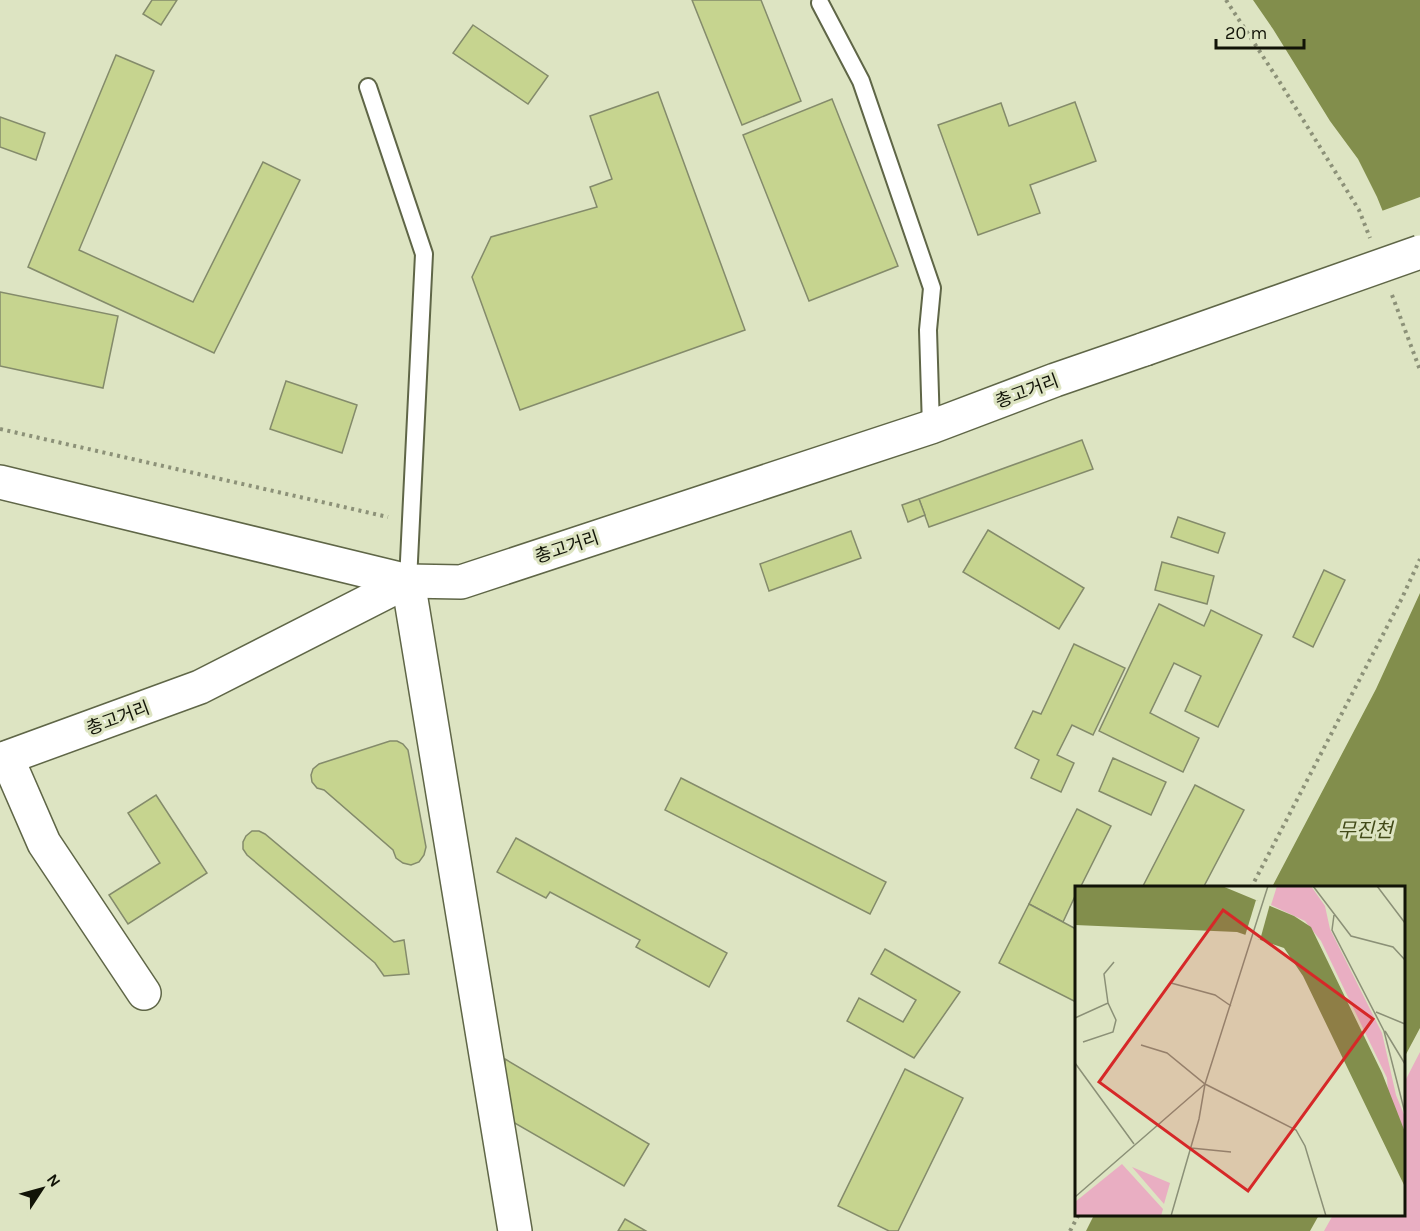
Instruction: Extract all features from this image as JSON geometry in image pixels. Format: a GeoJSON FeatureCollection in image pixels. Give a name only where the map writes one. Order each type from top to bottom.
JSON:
{"type":"FeatureCollection","features":[{"type":"Feature","properties":{"kind":"main road","name":"총고거리"},"geometry":{"type":"LineString","coordinates":[[3,759],[200,687],[408,581],[461,582],[931,427],[1054,380],[1420,252]]}},
{"type":"Feature","properties":{"kind":"main road"},"geometry":{"type":"LineString","coordinates":[[0,482],[408,581],[515,1231]]}},
{"type":"Feature","properties":{"kind":"main road"},"geometry":{"type":"LineString","coordinates":[[3,759],[44,843],[144,993]]}},
{"type":"Feature","properties":{"kind":"lane"},"geometry":{"type":"LineString","coordinates":[[820,3],[861,81],[932,288],[928,330],[931,427]]}},
{"type":"Feature","properties":{"kind":"lane"},"geometry":{"type":"LineString","coordinates":[[368,87],[424,255],[408,581]]}},
{"type":"Feature","properties":{"kind":"path"},"geometry":{"type":"LineString","coordinates":[[1226,0],[1359,210],[1371,241]]}},
{"type":"Feature","properties":{"kind":"path"},"geometry":{"type":"LineString","coordinates":[[1391,293],[1420,370]]}},
{"type":"Feature","properties":{"kind":"path"},"geometry":{"type":"LineString","coordinates":[[0,429],[410,522]]}},
{"type":"Feature","properties":{"kind":"path"},"geometry":{"type":"LineString","coordinates":[[1252,886],[1402,598],[1420,559]]}},
{"type":"Feature","properties":{"kind":"path"},"geometry":{"type":"LineString","coordinates":[[1070,1231],[1078,1216]]}},
{"type":"Feature","properties":{"kind":"shaded area"},"geometry":{"type":"Polygon","coordinates":[[[1420,1052],[1420,1231],[1324,1231],[1332,1216],[1405,1216],[1405,1081],[1420,1052]]]}},
{"type":"Feature","properties":{"kind":"water"},"geometry":{"type":"Polygon","coordinates":[[[1253,0],[1420,0],[1420,303],[1377,197],[1358,159],[1330,121],[1253,0]]]}},
{"type":"Feature","properties":{"kind":"water","name":"무진천"},"geometry":{"type":"Polygon","coordinates":[[[1420,593],[1420,1028],[1405,1056],[1405,886],[1273,886],[1376,689],[1420,593]]]}},
{"type":"Feature","properties":{"kind":"water"},"geometry":{"type":"Polygon","coordinates":[[[1093,1216],[1318,1216],[1310,1231],[1086,1231],[1093,1216]]]}},
{"type":"Feature","properties":{"kind":"pier"},"geometry":{"type":"Polygon","coordinates":[[[1420,197],[1420,306],[1419,306],[1379,212],[1420,197]]]}},
{"type":"Feature","properties":{"kind":"building"},"geometry":{"type":"Polygon","coordinates":[[[152,0],[177,0],[161,25],[143,14],[152,0]]]}},
{"type":"Feature","properties":{"kind":"building"},"geometry":{"type":"Polygon","coordinates":[[[692,0],[761,0],[801,101],[742,125],[692,0]]]}},
{"type":"Feature","properties":{"kind":"building"},"geometry":{"type":"Polygon","coordinates":[[[473,25],[548,76],[528,104],[453,53],[473,25]]]}},
{"type":"Feature","properties":{"kind":"building"},"geometry":{"type":"Polygon","coordinates":[[[116,55],[154,71],[79,250],[193,302],[263,162],[300,180],[214,353],[28,267],[116,55]]]}},
{"type":"Feature","properties":{"kind":"building"},"geometry":{"type":"Polygon","coordinates":[[[658,92],[745,330],[520,410],[472,277],[491,237],[597,207],[590,187],[612,179],[590,116],[658,92]]]}},
{"type":"Feature","properties":{"kind":"building"},"geometry":{"type":"Polygon","coordinates":[[[832,99],[898,266],[809,301],[743,135],[832,99]]]}},
{"type":"Feature","properties":{"kind":"building"},"geometry":{"type":"Polygon","coordinates":[[[1075,102],[1096,161],[1030,185],[1040,213],[978,235],[938,125],[1001,103],[1009,126],[1075,102]]]}},
{"type":"Feature","properties":{"kind":"building"},"geometry":{"type":"Polygon","coordinates":[[[0,117],[45,133],[36,160],[0,147],[0,117]]]}},
{"type":"Feature","properties":{"kind":"building"},"geometry":{"type":"Polygon","coordinates":[[[0,292],[118,316],[103,388],[0,366],[0,292]]]}},
{"type":"Feature","properties":{"kind":"building"},"geometry":{"type":"Polygon","coordinates":[[[286,381],[357,405],[342,453],[270,429],[286,381]]]}},
{"type":"Feature","properties":{"kind":"building"},"geometry":{"type":"Polygon","coordinates":[[[1082,440],[1093,469],[929,527],[919,499],[1082,440]]]}},
{"type":"Feature","properties":{"kind":"building"},"geometry":{"type":"Polygon","coordinates":[[[919,499],[925,515],[908,522],[902,505],[919,499]]]}},
{"type":"Feature","properties":{"kind":"building"},"geometry":{"type":"Polygon","coordinates":[[[1178,517],[1225,533],[1218,553],[1171,537],[1178,517]]]}},
{"type":"Feature","properties":{"kind":"building"},"geometry":{"type":"Polygon","coordinates":[[[988,530],[1084,588],[1059,629],[963,572],[988,530]]]}},
{"type":"Feature","properties":{"kind":"building"},"geometry":{"type":"Polygon","coordinates":[[[851,531],[861,558],[769,591],[760,564],[851,531]]]}},
{"type":"Feature","properties":{"kind":"building"},"geometry":{"type":"Polygon","coordinates":[[[1162,562],[1214,576],[1207,604],[1155,590],[1162,562]]]}},
{"type":"Feature","properties":{"kind":"building"},"geometry":{"type":"Polygon","coordinates":[[[1324,570],[1345,580],[1313,647],[1293,637],[1324,570]]]}},
{"type":"Feature","properties":{"kind":"building"},"geometry":{"type":"Polygon","coordinates":[[[1159,604],[1204,626],[1211,610],[1262,635],[1218,727],[1185,711],[1201,676],[1174,663],[1150,713],[1199,738],[1183,772],[1099,731],[1159,604]]]}},
{"type":"Feature","properties":{"kind":"building"},"geometry":{"type":"Polygon","coordinates":[[[1074,644],[1125,668],[1093,735],[1072,725],[1057,755],[1074,763],[1061,792],[1031,778],[1039,760],[1015,748],[1033,711],[1041,714],[1074,644]]]}},
{"type":"Feature","properties":{"kind":"building"},"geometry":{"type":"Polygon","coordinates":[[[390,741],[403,744],[408,750],[426,847],[419,862],[411,865],[396,858],[393,850],[312,782],[313,769],[319,764],[390,741]]]}},
{"type":"Feature","properties":{"kind":"building"},"geometry":{"type":"Polygon","coordinates":[[[1113,758],[1166,782],[1151,815],[1099,791],[1113,758]]]}},
{"type":"Feature","properties":{"kind":"building"},"geometry":{"type":"Polygon","coordinates":[[[681,778],[886,882],[870,914],[665,810],[681,778]]]}},
{"type":"Feature","properties":{"kind":"building"},"geometry":{"type":"Polygon","coordinates":[[[1195,785],[1244,810],[1204,886],[1143,886],[1195,785]]]}},
{"type":"Feature","properties":{"kind":"building"},"geometry":{"type":"Polygon","coordinates":[[[156,795],[207,873],[128,924],[109,895],[160,863],[128,813],[156,795]]]}},
{"type":"Feature","properties":{"kind":"building"},"geometry":{"type":"Polygon","coordinates":[[[1077,809],[1111,826],[1081,886],[1075,886],[1075,896],[1063,922],[1029,904],[1077,809]]]}},
{"type":"Feature","properties":{"kind":"building"},"geometry":{"type":"Polygon","coordinates":[[[252,831],[265,834],[394,942],[404,940],[409,974],[384,976],[375,963],[247,855],[243,849],[243,842],[252,831]]]}},
{"type":"Feature","properties":{"kind":"building"},"geometry":{"type":"Polygon","coordinates":[[[516,838],[727,953],[709,987],[636,947],[640,940],[550,892],[546,898],[497,872],[516,838]]]}},
{"type":"Feature","properties":{"kind":"building"},"geometry":{"type":"Polygon","coordinates":[[[1029,904],[1075,928],[1075,1001],[999,963],[1029,904]]]}},
{"type":"Feature","properties":{"kind":"building"},"geometry":{"type":"Polygon","coordinates":[[[885,949],[960,992],[914,1058],[847,1021],[859,998],[903,1022],[916,1000],[871,974],[885,949]]]}},
{"type":"Feature","properties":{"kind":"building"},"geometry":{"type":"Polygon","coordinates":[[[505,1059],[649,1144],[624,1186],[506,1118],[505,1059]]]}},
{"type":"Feature","properties":{"kind":"building"},"geometry":{"type":"Polygon","coordinates":[[[905,1069],[963,1098],[898,1231],[889,1231],[838,1206],[905,1069]]]}},
{"type":"Feature","properties":{"kind":"building"},"geometry":{"type":"Polygon","coordinates":[[[625,1219],[646,1231],[618,1231],[625,1219]]]}}]}
